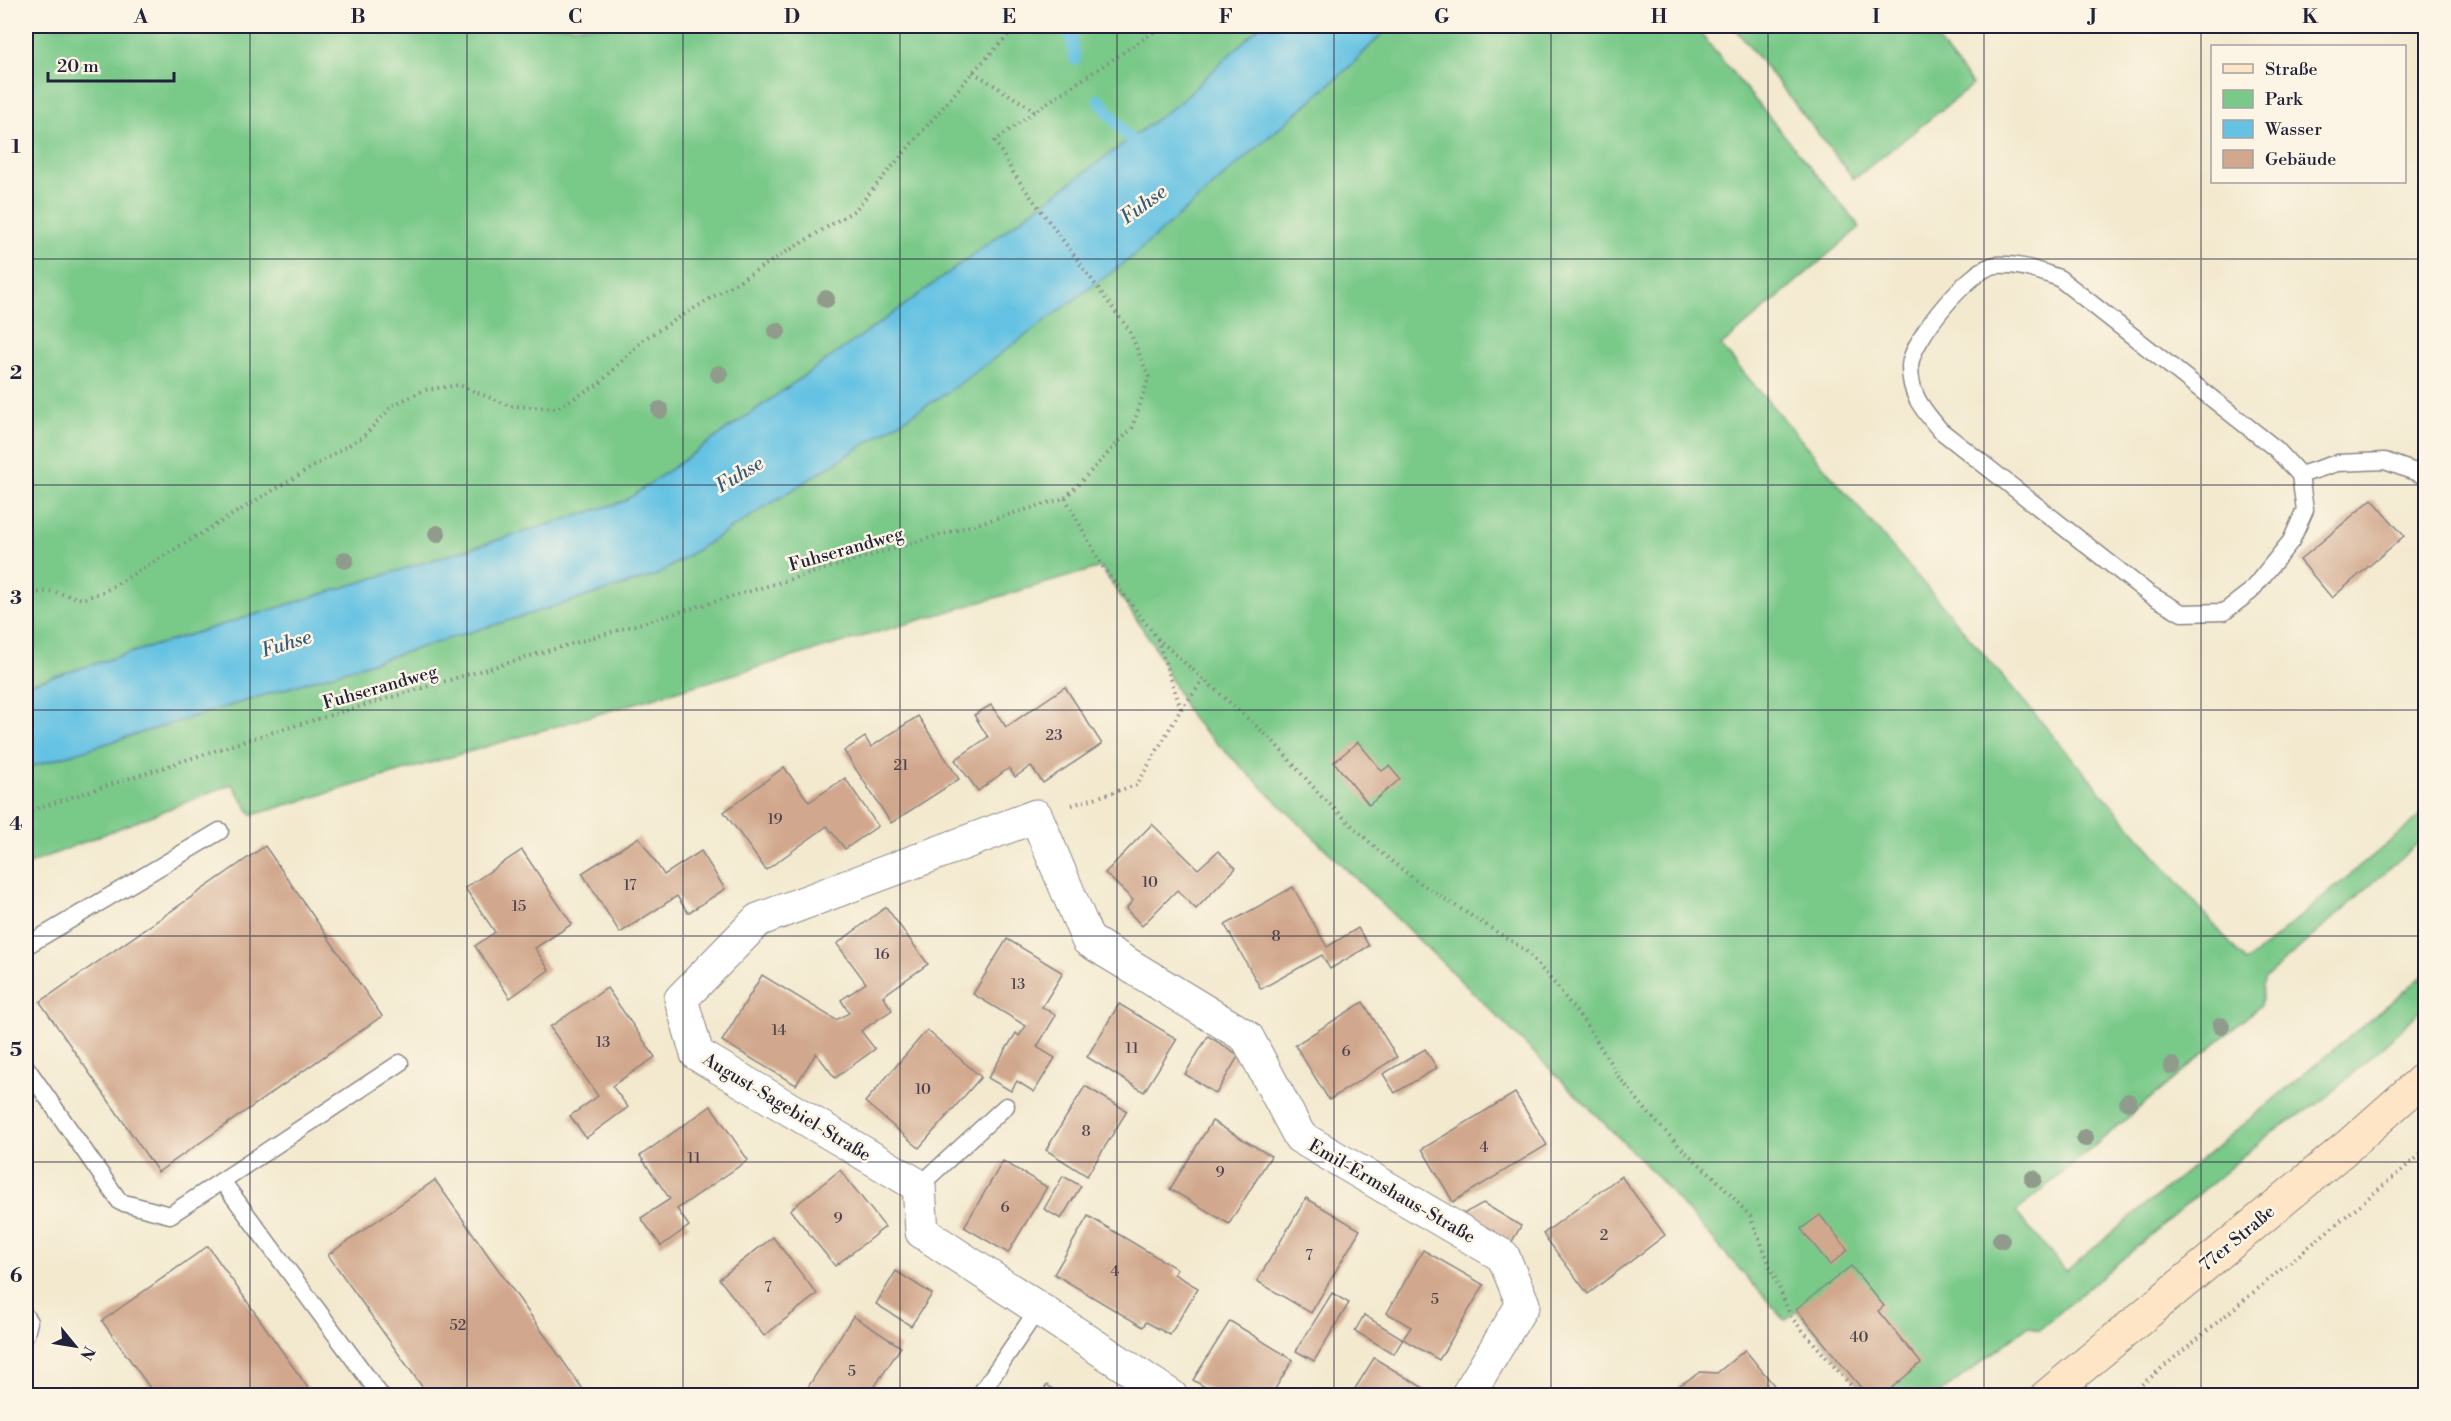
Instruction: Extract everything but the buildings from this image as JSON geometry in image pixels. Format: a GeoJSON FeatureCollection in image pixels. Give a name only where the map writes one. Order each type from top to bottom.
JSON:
{"type":"FeatureCollection","features":[{"type":"Feature","properties":{"kind":"street","name":"August-Sagebiel-Straße"},"geometry":{"type":"LineString","coordinates":[[919,1186],[697,1054],[681,999],[758,920],[1036,816]]}},
{"type":"Feature","properties":{"kind":"street","name":"Emil-Ermshaus-Straße"},"geometry":{"type":"LineString","coordinates":[[1036,816],[1088,940],[1246,1037],[1300,1137],[1503,1256],[1523,1304],[1467,1395]]}},
{"type":"Feature","properties":{"kind":"street","name":"77er Straße"},"geometry":{"type":"LineString","coordinates":[[2047,1395],[2348,1146],[2426,1077]]}},
{"type":"Feature","properties":{"kind":"street"},"geometry":{"type":"LineString","coordinates":[[919,1186],[922,1232],[1170,1395]]}},
{"type":"Feature","properties":{"kind":"lane"},"geometry":{"type":"LineString","coordinates":[[1994,265],[2026,266],[2059,278],[2276,448],[2300,475],[2305,510],[2291,541],[2250,592],[2224,612],[2182,613],[2149,594],[1940,430],[1915,399],[1910,364],[1923,332],[1965,282],[1994,265]]}},
{"type":"Feature","properties":{"kind":"lane"},"geometry":{"type":"LineString","coordinates":[[2300,475],[2337,463],[2385,461],[2425,475]]}},
{"type":"Feature","properties":{"kind":"lane"},"geometry":{"type":"LineString","coordinates":[[26,946],[219,831]]}},
{"type":"Feature","properties":{"kind":"lane"},"geometry":{"type":"LineString","coordinates":[[26,1067],[120,1202],[170,1215],[400,1063]]}},
{"type":"Feature","properties":{"kind":"lane"},"geometry":{"type":"LineString","coordinates":[[919,1186],[1006,1106]]}},
{"type":"Feature","properties":{"kind":"lane"},"geometry":{"type":"LineString","coordinates":[[222,1182],[381,1395]]}},
{"type":"Feature","properties":{"kind":"lane"},"geometry":{"type":"LineString","coordinates":[[979,1395],[1038,1309]]}},
{"type":"Feature","properties":{"kind":"lane"},"geometry":{"type":"LineString","coordinates":[[26,1317],[29,1322],[26,1334]]}},
{"type":"Feature","properties":{"kind":"path"},"geometry":{"type":"LineString","coordinates":[[26,594],[50,591],[83,599],[105,591],[364,436],[393,405],[424,390],[459,385],[510,406],[557,408],[598,384],[644,339],[855,210],[973,72],[1017,26]]}},
{"type":"Feature","properties":{"kind":"path","name":"Fuhserandweg"},"geometry":{"type":"LineString","coordinates":[[26,812],[272,733],[1065,498],[1132,428],[1149,377],[1129,330],[1014,174],[995,141],[1035,111],[1163,26]]}},
{"type":"Feature","properties":{"kind":"path"},"geometry":{"type":"LineString","coordinates":[[973,72],[1035,111]]}},
{"type":"Feature","properties":{"kind":"path"},"geometry":{"type":"LineString","coordinates":[[1065,498],[1103,567],[1157,638],[1272,740],[1321,796],[1379,851],[1414,879],[1525,950],[1588,1027],[1619,1077],[1649,1114],[1680,1147],[1716,1179],[1750,1216],[1791,1317],[1860,1395]]}},
{"type":"Feature","properties":{"kind":"path"},"geometry":{"type":"LineString","coordinates":[[1157,638],[1181,709]]}},
{"type":"Feature","properties":{"kind":"path"},"geometry":{"type":"LineString","coordinates":[[1036,816],[1137,784],[1181,709],[1204,680]]}},
{"type":"Feature","properties":{"kind":"path"},"geometry":{"type":"LineString","coordinates":[[2128,1395],[2426,1150]]}},
{"type":"Feature","properties":{"kind":"green space"},"geometry":{"type":"Polygon","coordinates":[[[26,26],[1260,26],[1180,102],[894,313],[625,501],[26,685],[26,26]]]}},
{"type":"Feature","properties":{"kind":"green space"},"geometry":{"type":"Polygon","coordinates":[[[1390,26],[1694,26],[1860,227],[1721,346],[2246,962],[2425,812],[2425,837],[2264,979],[2261,1005],[2016,1212],[2066,1271],[2425,974],[2425,1007],[2324,1100],[2273,1131],[2039,1330],[2028,1326],[1938,1395],[1867,1395],[1797,1310],[1785,1320],[1648,1167],[1499,1018],[1191,718],[1153,644],[1101,567],[252,815],[232,784],[26,865],[26,768],[657,575],[947,392],[1127,261],[1347,69],[1390,26]]]}},
{"type":"Feature","properties":{"kind":"green space"},"geometry":{"type":"Polygon","coordinates":[[[1733,26],[1926,26],[1973,85],[1854,179],[1733,26]]]}},
{"type":"Feature","properties":{"kind":"water","name":"Fuhse"},"geometry":{"type":"Polygon","coordinates":[[[1260,26],[1390,26],[1347,69],[1127,261],[948,392],[657,575],[26,768],[26,685],[625,501],[894,313],[1180,102],[1260,26]]]}},
{"type":"Feature","properties":{"kind":"waterway"},"geometry":{"type":"LineString","coordinates":[[1069,26],[1075,59]]}},
{"type":"Feature","properties":{"kind":"waterway"},"geometry":{"type":"LineString","coordinates":[[1099,100],[1139,151]]}}]}
